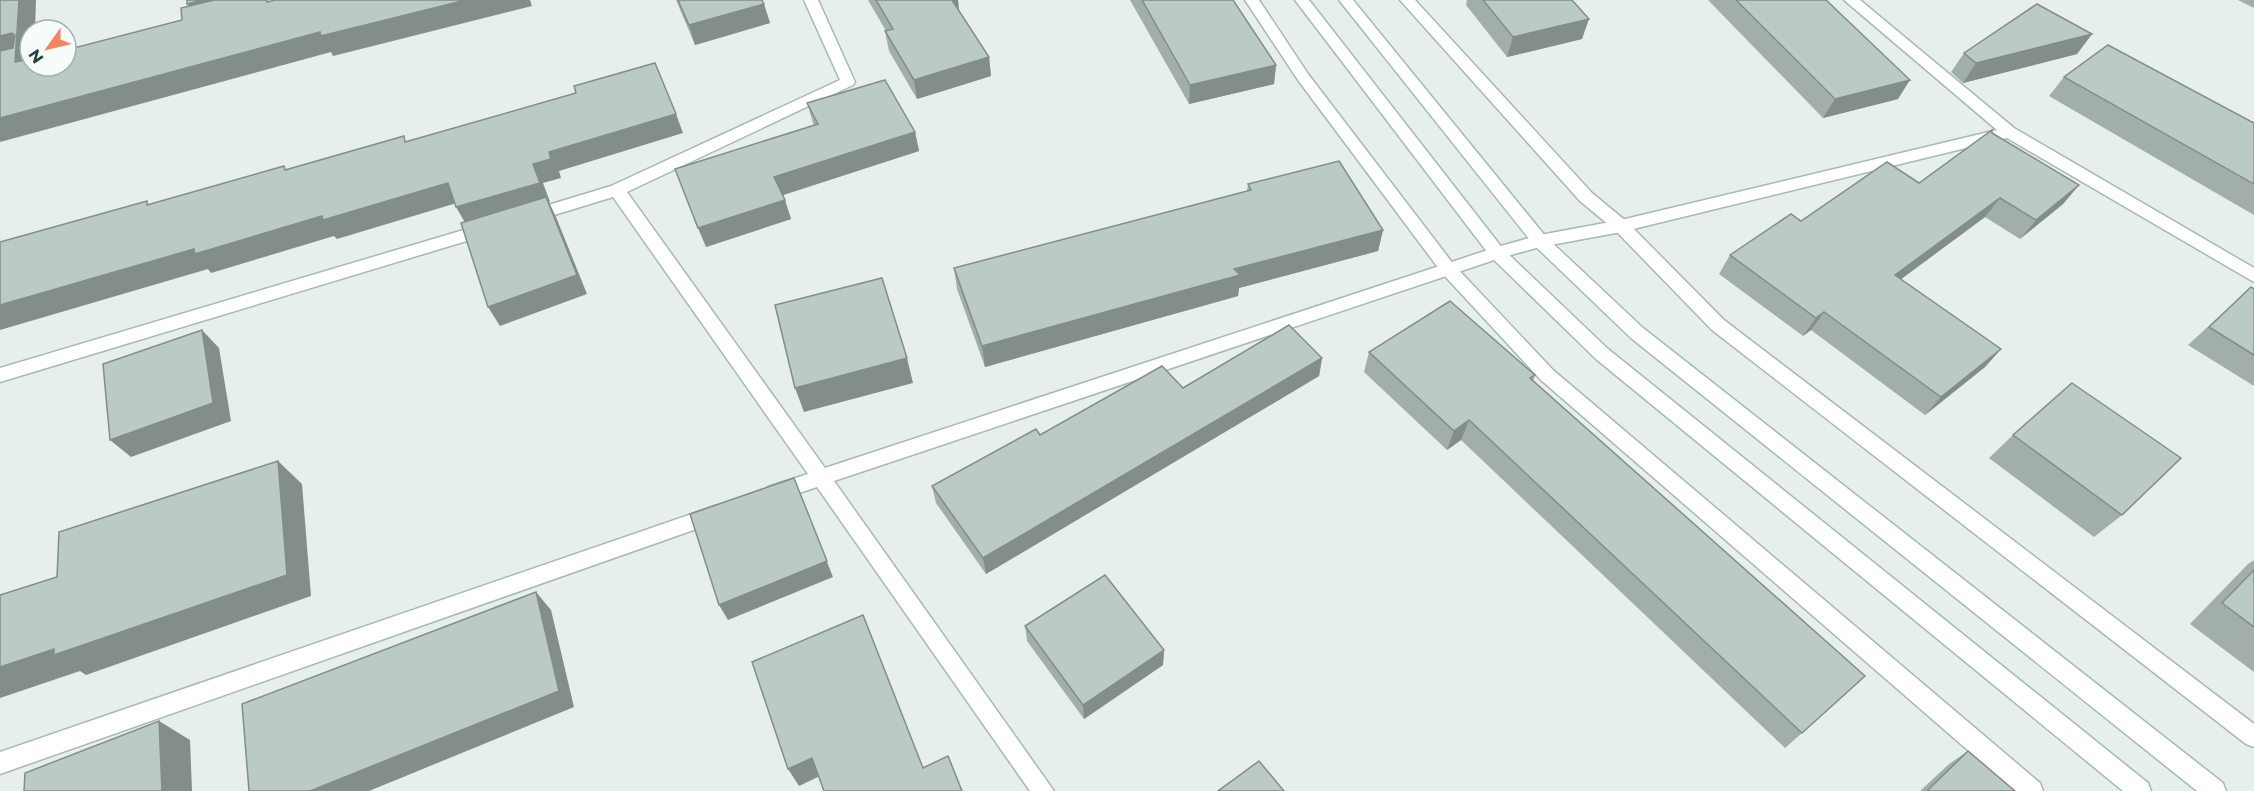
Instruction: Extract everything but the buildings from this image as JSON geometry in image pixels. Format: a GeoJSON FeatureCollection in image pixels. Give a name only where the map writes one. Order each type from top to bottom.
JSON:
{"type":"FeatureCollection","features":[{"type":"Feature","properties":{"kind":"street"},"geometry":{"type":"LineString","coordinates":[[0,375],[617,190],[848,82],[811,0]]}},
{"type":"Feature","properties":{"kind":"street"},"geometry":{"type":"LineString","coordinates":[[1252,0],[1303,77],[1448,269],[1547,375],[2032,791]]}},
{"type":"Feature","properties":{"kind":"street"},"geometry":{"type":"LineString","coordinates":[[1302,0],[1497,253],[1602,354],[2140,791]]}},
{"type":"Feature","properties":{"kind":"street"},"geometry":{"type":"LineString","coordinates":[[1346,0],[1540,241],[1637,333],[2215,791]]}},
{"type":"Feature","properties":{"kind":"street"},"geometry":{"type":"LineString","coordinates":[[1407,0],[1586,197],[1621,226],[1718,325],[2254,737]]}},
{"type":"Feature","properties":{"kind":"street"},"geometry":{"type":"LineString","coordinates":[[1851,0],[2009,132],[2254,276]]}},
{"type":"Feature","properties":{"kind":"street"},"geometry":{"type":"LineString","coordinates":[[754,501],[1497,253],[1540,241],[1621,226],[2009,132]]}},
{"type":"Feature","properties":{"kind":"street"},"geometry":{"type":"LineString","coordinates":[[617,190],[1043,791]]}},
{"type":"Feature","properties":{"kind":"street"},"geometry":{"type":"LineString","coordinates":[[0,763],[731,509]]}}]}
